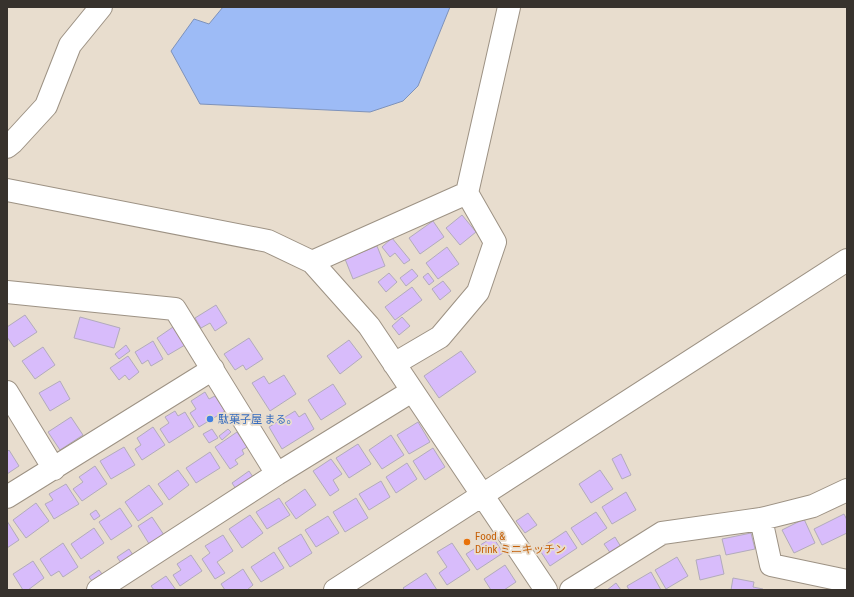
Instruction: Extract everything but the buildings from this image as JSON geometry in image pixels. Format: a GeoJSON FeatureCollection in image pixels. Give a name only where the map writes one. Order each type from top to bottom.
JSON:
{"type":"FeatureCollection","features":[{"type":"Feature","properties":{"kind":"street"},"geometry":{"type":"LineString","coordinates":[[7,147],[46,106],[70,45],[101,7]]}},
{"type":"Feature","properties":{"kind":"street"},"geometry":{"type":"LineString","coordinates":[[394,364],[440,337],[478,292],[495,242],[467,193],[509,7]]}},
{"type":"Feature","properties":{"kind":"street"},"geometry":{"type":"LineString","coordinates":[[7,190],[268,241],[312,262],[370,326],[546,590]]}},
{"type":"Feature","properties":{"kind":"street"},"geometry":{"type":"LineString","coordinates":[[312,262],[467,193]]}},
{"type":"Feature","properties":{"kind":"street"},"geometry":{"type":"LineString","coordinates":[[335,590],[847,260]]}},
{"type":"Feature","properties":{"kind":"street"},"geometry":{"type":"LineString","coordinates":[[7,292],[175,309],[277,474]]}},
{"type":"Feature","properties":{"kind":"street"},"geometry":{"type":"LineString","coordinates":[[7,497],[213,369]]}},
{"type":"Feature","properties":{"kind":"street"},"geometry":{"type":"LineString","coordinates":[[98,590],[277,474],[412,391]]}},
{"type":"Feature","properties":{"kind":"street"},"geometry":{"type":"LineString","coordinates":[[7,392],[54,469]]}},
{"type":"Feature","properties":{"kind":"street"},"geometry":{"type":"LineString","coordinates":[[571,590],[662,533],[761,520],[813,506],[847,490]]}},
{"type":"Feature","properties":{"kind":"street"},"geometry":{"type":"LineString","coordinates":[[761,520],[771,565],[847,581]]}},
{"type":"Feature","properties":{"kind":"water"},"geometry":{"type":"Polygon","coordinates":[[[223,7],[450,7],[418,86],[403,101],[370,112],[200,104],[171,51],[194,19],[209,24],[223,7]]]}},
{"type":"Feature","properties":{"kind":"place","name":"駄菓子屋 まる。"},"geometry":{"type":"Point","coordinates":[210,419]}},
{"type":"Feature","properties":{"kind":"place","name":"Food & Drink ミニキッチン"},"geometry":{"type":"Point","coordinates":[467,542]}}]}
